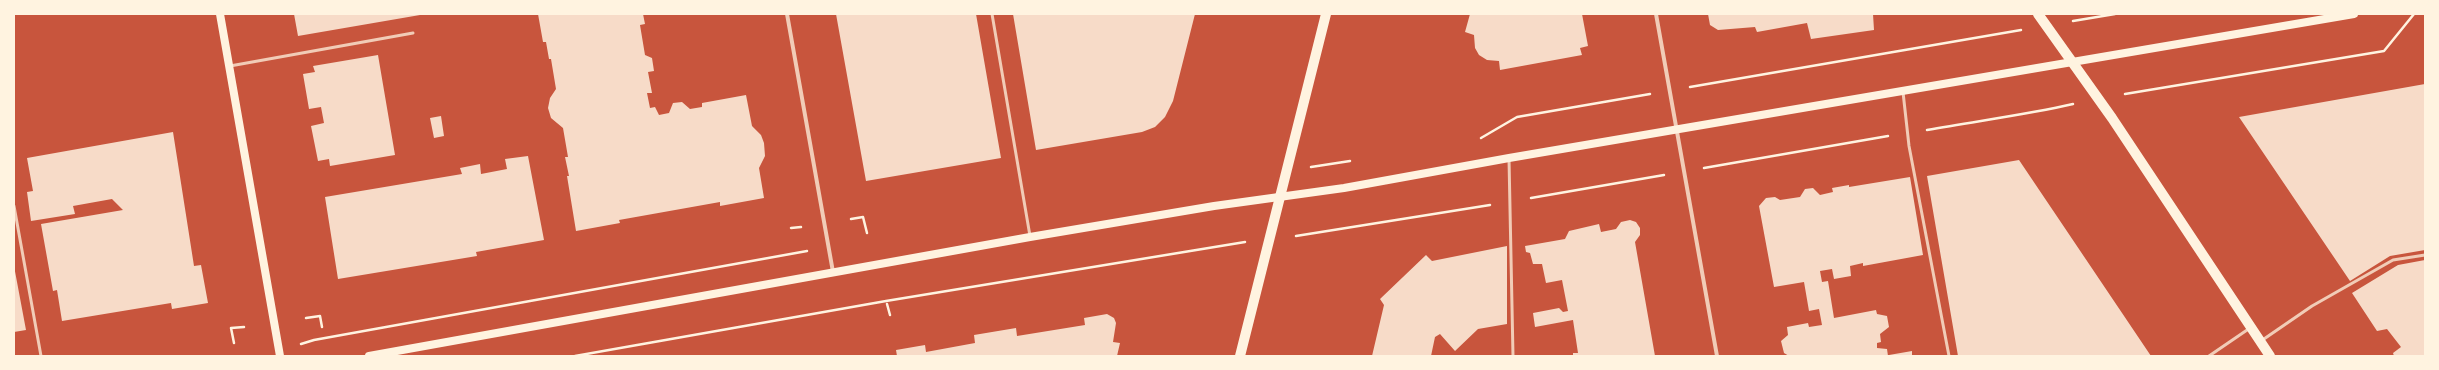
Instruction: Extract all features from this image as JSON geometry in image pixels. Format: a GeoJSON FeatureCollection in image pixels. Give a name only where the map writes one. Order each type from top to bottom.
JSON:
{"type":"FeatureCollection","features":[{"type":"Feature","properties":{"kind":"main road"},"geometry":{"type":"LineString","coordinates":[[220,14],[280,356]]}},
{"type":"Feature","properties":{"kind":"main road"},"geometry":{"type":"LineString","coordinates":[[1240,356],[1326,14]]}},
{"type":"Feature","properties":{"kind":"main road"},"geometry":{"type":"LineString","coordinates":[[2038,14],[2112,118],[2270,356]]}},
{"type":"Feature","properties":{"kind":"main road"},"geometry":{"type":"LineString","coordinates":[[369,356],[1030,237],[1344,188],[1509,158],[1904,92],[2354,14]]}},
{"type":"Feature","properties":{"kind":"street"},"geometry":{"type":"LineString","coordinates":[[786,14],[833,272]]}},
{"type":"Feature","properties":{"kind":"street"},"geometry":{"type":"LineString","coordinates":[[1656,14],[1717,356]]}},
{"type":"Feature","properties":{"kind":"lane"},"geometry":{"type":"LineString","coordinates":[[992,14],[1030,237]]}},
{"type":"Feature","properties":{"kind":"lane"},"geometry":{"type":"LineString","coordinates":[[230,66],[413,33]]}},
{"type":"Feature","properties":{"kind":"lane"},"geometry":{"type":"LineString","coordinates":[[1904,92],[1908,133],[1949,356]]}},
{"type":"Feature","properties":{"kind":"lane"},"geometry":{"type":"LineString","coordinates":[[1509,158],[1513,356]]}},
{"type":"Feature","properties":{"kind":"lane"},"geometry":{"type":"LineString","coordinates":[[14,206],[41,356]]}},
{"type":"Feature","properties":{"kind":"lane"},"geometry":{"type":"LineString","coordinates":[[2260,342],[2312,306],[2393,260],[2425,255]]}},
{"type":"Feature","properties":{"kind":"lane"},"geometry":{"type":"LineString","coordinates":[[2208,356],[2250,328]]}},
{"type":"Feature","properties":{"kind":"path"},"geometry":{"type":"LineString","coordinates":[[2164,88],[2384,51],[2414,14]]}},
{"type":"Feature","properties":{"kind":"path"},"geometry":{"type":"LineString","coordinates":[[1711,84],[1980,37]]}},
{"type":"Feature","properties":{"kind":"path"},"geometry":{"type":"LineString","coordinates":[[1477,140],[1517,117],[1627,98]]}},
{"type":"Feature","properties":{"kind":"path"},"geometry":{"type":"LineString","coordinates":[[1723,164],[2004,116],[2030,114]]}},
{"type":"Feature","properties":{"kind":"path"},"geometry":{"type":"LineString","coordinates":[[1332,231],[1642,179]]}},
{"type":"Feature","properties":{"kind":"path"},"geometry":{"type":"LineString","coordinates":[[851,219],[863,216],[867,233]]}},
{"type":"Feature","properties":{"kind":"path"},"geometry":{"type":"LineString","coordinates":[[791,228],[801,226]]}},
{"type":"Feature","properties":{"kind":"path"},"geometry":{"type":"LineString","coordinates":[[575,356],[1206,247]]}},
{"type":"Feature","properties":{"kind":"path"},"geometry":{"type":"LineString","coordinates":[[324,338],[790,254]]}},
{"type":"Feature","properties":{"kind":"path"},"geometry":{"type":"LineString","coordinates":[[887,304],[890,315]]}},
{"type":"Feature","properties":{"kind":"path"},"geometry":{"type":"LineString","coordinates":[[306,318],[320,316],[322,327]]}},
{"type":"Feature","properties":{"kind":"path"},"geometry":{"type":"LineString","coordinates":[[234,343],[231,328],[244,326]]}},
{"type":"Feature","properties":{"kind":"building"},"geometry":{"type":"Polygon","coordinates":[[[294,14],[420,14],[420,15],[298,36],[294,14]]]}},
{"type":"Feature","properties":{"kind":"building"},"geometry":{"type":"Polygon","coordinates":[[[538,14],[643,14],[645,24],[640,25],[645,55],[652,58],[654,71],[648,72],[652,93],[647,93],[650,108],[655,107],[659,115],[669,113],[673,103],[682,102],[690,109],[702,107],[702,103],[746,95],[752,126],[761,135],[764,143],[765,156],[759,168],[764,198],[720,206],[720,202],[619,220],[620,223],[576,231],[567,176],[569,176],[565,157],[568,157],[563,128],[551,118],[548,108],[550,98],[556,89],[551,59],[549,59],[546,42],[543,42],[538,14]]]}},
{"type":"Feature","properties":{"kind":"building"},"geometry":{"type":"Polygon","coordinates":[[[836,14],[976,14],[1001,158],[866,181],[836,14]]]}},
{"type":"Feature","properties":{"kind":"building"},"geometry":{"type":"Polygon","coordinates":[[[1013,14],[1195,14],[1173,101],[1165,117],[1155,127],[1142,132],[1036,150],[1013,14]]]}},
{"type":"Feature","properties":{"kind":"building"},"geometry":{"type":"Polygon","coordinates":[[[1470,14],[1582,14],[1588,46],[1580,48],[1582,55],[1500,70],[1499,61],[1487,60],[1479,55],[1475,48],[1474,35],[1465,32],[1470,14]]]}},
{"type":"Feature","properties":{"kind":"building"},"geometry":{"type":"Polygon","coordinates":[[[1708,14],[1873,14],[1874,30],[1811,39],[1807,23],[1757,32],[1755,27],[1718,30],[1710,25],[1708,14]]]}},
{"type":"Feature","properties":{"kind":"building"},"geometry":{"type":"Polygon","coordinates":[[[378,55],[395,155],[330,166],[329,159],[318,161],[311,126],[324,123],[321,107],[309,109],[303,74],[315,72],[313,66],[378,55]]]}},
{"type":"Feature","properties":{"kind":"building"},"geometry":{"type":"Polygon","coordinates":[[[2425,84],[2425,250],[2390,256],[2350,281],[2239,117],[2425,84]]]}},
{"type":"Feature","properties":{"kind":"building"},"geometry":{"type":"Polygon","coordinates":[[[441,116],[444,136],[434,138],[430,118],[441,116]]]}},
{"type":"Feature","properties":{"kind":"building"},"geometry":{"type":"Polygon","coordinates":[[[173,132],[194,266],[201,265],[208,303],[172,309],[171,303],[62,321],[57,290],[53,291],[41,224],[123,210],[112,199],[73,206],[75,214],[31,221],[27,192],[33,191],[27,158],[173,132]]]}},
{"type":"Feature","properties":{"kind":"building"},"geometry":{"type":"Polygon","coordinates":[[[528,156],[544,240],[476,252],[477,256],[338,279],[325,197],[462,174],[460,168],[480,164],[481,174],[507,169],[505,159],[528,156]]]}},
{"type":"Feature","properties":{"kind":"building"},"geometry":{"type":"Polygon","coordinates":[[[2019,160],[2151,356],[1958,356],[1927,176],[2019,160]]]}},
{"type":"Feature","properties":{"kind":"building"},"geometry":{"type":"Polygon","coordinates":[[[1910,177],[1923,255],[1863,266],[1863,263],[1850,266],[1851,276],[1834,279],[1832,269],[1820,271],[1822,282],[1828,281],[1834,318],[1876,310],[1877,314],[1887,316],[1889,327],[1880,334],[1881,342],[1877,343],[1877,348],[1887,349],[1888,356],[1789,356],[1784,353],[1781,341],[1788,335],[1787,327],[1808,323],[1809,327],[1822,325],[1819,309],[1809,311],[1804,282],[1774,287],[1759,206],[1766,198],[1775,197],[1780,200],[1800,197],[1805,189],[1813,188],[1820,195],[1833,192],[1832,188],[1849,185],[1849,187],[1910,177]]]}},
{"type":"Feature","properties":{"kind":"building"},"geometry":{"type":"Polygon","coordinates":[[[1630,220],[1636,222],[1640,228],[1640,235],[1635,242],[1655,356],[1573,356],[1573,353],[1578,353],[1573,320],[1535,327],[1533,313],[1559,308],[1563,312],[1568,311],[1562,280],[1546,283],[1542,264],[1533,264],[1530,253],[1526,252],[1525,246],[1565,239],[1569,231],[1599,224],[1601,232],[1616,229],[1621,222],[1630,220]]]}},
{"type":"Feature","properties":{"kind":"building"},"geometry":{"type":"Polygon","coordinates":[[[1507,246],[1507,324],[1478,329],[1455,351],[1440,334],[1435,337],[1431,356],[1372,356],[1384,305],[1380,299],[1426,255],[1432,261],[1507,246]]]}},
{"type":"Feature","properties":{"kind":"building"},"geometry":{"type":"Polygon","coordinates":[[[2425,260],[2425,356],[2394,356],[2393,353],[2401,347],[2387,329],[2377,331],[2352,293],[2398,265],[2425,260]]]}},
{"type":"Feature","properties":{"kind":"building"},"geometry":{"type":"Polygon","coordinates":[[[14,266],[26,330],[14,332],[14,266]]]}},
{"type":"Feature","properties":{"kind":"building"},"geometry":{"type":"Polygon","coordinates":[[[1107,314],[1114,318],[1116,323],[1113,342],[1120,343],[1117,356],[897,356],[896,350],[925,345],[926,352],[975,343],[974,335],[1016,328],[1017,336],[1085,325],[1084,318],[1107,314]]]}},
{"type":"Feature","properties":{"kind":"building"},"geometry":{"type":"Polygon","coordinates":[[[1912,351],[1912,356],[1889,356],[1889,355],[1912,351]]]}}]}
